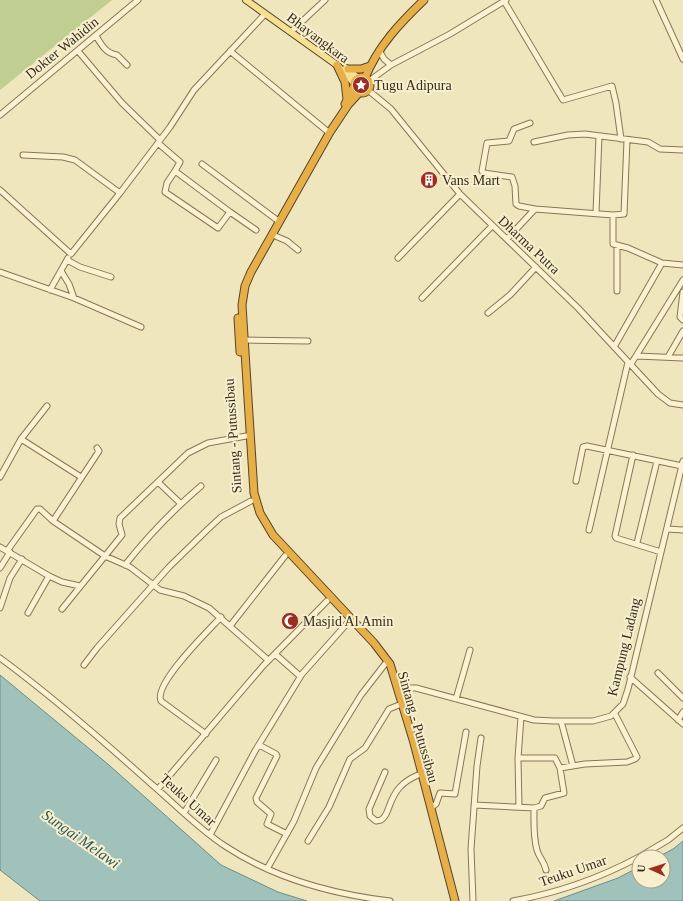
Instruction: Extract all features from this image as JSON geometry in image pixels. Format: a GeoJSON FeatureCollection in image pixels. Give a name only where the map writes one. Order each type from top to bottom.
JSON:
{"type":"FeatureCollection","features":[{"type":"Feature","properties":{"kind":"highway","name":"Sintang - Putussibau"},"geometry":{"type":"LineString","coordinates":[[424,0],[389,36],[327,131],[245,275],[238,296],[238,316],[254,493],[264,522],[294,560],[388,660],[399,688],[432,807],[442,853],[455,901]]}},
{"type":"Feature","properties":{"kind":"highway"},"geometry":{"type":"LineString","coordinates":[[337,65],[345,82],[347,101]]}},
{"type":"Feature","properties":{"kind":"highway"},"geometry":{"type":"LineString","coordinates":[[348,69],[361,69],[370,66]]}},
{"type":"Feature","properties":{"kind":"highway"},"geometry":{"type":"LineString","coordinates":[[360,81],[368,90],[364,93],[359,93],[360,81]]}},
{"type":"Feature","properties":{"kind":"highway","name":"Sintang - Putussibau"},"geometry":{"type":"LineString","coordinates":[[359,93],[348,105],[330,132],[251,272],[245,286],[242,305],[246,436],[251,501],[262,526],[285,556],[327,602],[350,621],[385,664],[399,705],[436,839],[442,853]]}},
{"type":"Feature","properties":{"kind":"main road","name":"Bhayangkara"},"geometry":{"type":"LineString","coordinates":[[246,0],[360,81]]}},
{"type":"Feature","properties":{"kind":"main road","name":"Bhayangkara"},"geometry":{"type":"LineString","coordinates":[[252,0],[348,69],[360,81]]}},
{"type":"Feature","properties":{"kind":"street","name":"Dokter Wahidin"},"geometry":{"type":"LineString","coordinates":[[0,115],[138,0]]}},
{"type":"Feature","properties":{"kind":"street"},"geometry":{"type":"LineString","coordinates":[[293,30],[325,0]]}},
{"type":"Feature","properties":{"kind":"street"},"geometry":{"type":"LineString","coordinates":[[656,0],[683,59]]}},
{"type":"Feature","properties":{"kind":"street"},"geometry":{"type":"LineString","coordinates":[[360,81],[450,34],[505,1],[563,100],[612,86],[621,139]]}},
{"type":"Feature","properties":{"kind":"street"},"geometry":{"type":"LineString","coordinates":[[50,290],[71,254],[159,141],[188,97],[265,14]]}},
{"type":"Feature","properties":{"kind":"street"},"geometry":{"type":"LineString","coordinates":[[96,36],[105,49],[111,54],[117,55],[127,65]]}},
{"type":"Feature","properties":{"kind":"street"},"geometry":{"type":"LineString","coordinates":[[379,50],[384,59],[391,65]]}},
{"type":"Feature","properties":{"kind":"street"},"geometry":{"type":"LineString","coordinates":[[78,51],[122,102],[180,162],[165,189],[168,195],[216,227],[220,225],[230,212]]}},
{"type":"Feature","properties":{"kind":"street"},"geometry":{"type":"LineString","coordinates":[[230,51],[327,131]]}},
{"type":"Feature","properties":{"kind":"street","name":"Dharma Putra"},"geometry":{"type":"LineString","coordinates":[[368,90],[391,109],[460,194],[536,267],[666,400],[683,405]]}},
{"type":"Feature","properties":{"kind":"street"},"geometry":{"type":"LineString","coordinates":[[530,123],[514,129],[509,141],[487,143],[482,171],[484,173],[512,177],[515,186],[516,204],[518,206],[535,209],[623,215],[625,213],[627,140]]}},
{"type":"Feature","properties":{"kind":"street"},"geometry":{"type":"LineString","coordinates":[[534,142],[568,135],[599,136],[650,142],[660,149],[683,150]]}},
{"type":"Feature","properties":{"kind":"street"},"geometry":{"type":"LineString","coordinates":[[596,213],[599,136]]}},
{"type":"Feature","properties":{"kind":"street"},"geometry":{"type":"LineString","coordinates":[[23,155],[63,156],[74,160],[120,193]]}},
{"type":"Feature","properties":{"kind":"street"},"geometry":{"type":"LineString","coordinates":[[202,164],[277,220]]}},
{"type":"Feature","properties":{"kind":"street"},"geometry":{"type":"LineString","coordinates":[[175,171],[256,230]]}},
{"type":"Feature","properties":{"kind":"street"},"geometry":{"type":"LineString","coordinates":[[0,190],[71,254]]}},
{"type":"Feature","properties":{"kind":"street"},"geometry":{"type":"LineString","coordinates":[[398,258],[460,194]]}},
{"type":"Feature","properties":{"kind":"street"},"geometry":{"type":"LineString","coordinates":[[507,239],[535,209]]}},
{"type":"Feature","properties":{"kind":"street"},"geometry":{"type":"LineString","coordinates":[[613,215],[611,240],[613,244],[662,263],[683,265]]}},
{"type":"Feature","properties":{"kind":"street"},"geometry":{"type":"LineString","coordinates":[[422,298],[492,226]]}},
{"type":"Feature","properties":{"kind":"street"},"geometry":{"type":"LineString","coordinates":[[273,235],[287,241],[298,250]]}},
{"type":"Feature","properties":{"kind":"street"},"geometry":{"type":"LineString","coordinates":[[617,246],[617,291]]}},
{"type":"Feature","properties":{"kind":"street"},"geometry":{"type":"LineString","coordinates":[[67,260],[80,267],[111,277]]}},
{"type":"Feature","properties":{"kind":"street"},"geometry":{"type":"LineString","coordinates":[[614,347],[662,263]]}},
{"type":"Feature","properties":{"kind":"street"},"geometry":{"type":"LineString","coordinates":[[488,313],[510,295],[536,267]]}},
{"type":"Feature","properties":{"kind":"street"},"geometry":{"type":"LineString","coordinates":[[61,271],[69,284],[74,298]]}},
{"type":"Feature","properties":{"kind":"street"},"geometry":{"type":"LineString","coordinates":[[0,272],[74,298],[141,327]]}},
{"type":"Feature","properties":{"kind":"street"},"geometry":{"type":"LineString","coordinates":[[588,530],[630,363],[637,356],[683,280]]}},
{"type":"Feature","properties":{"kind":"street"},"geometry":{"type":"LineString","coordinates":[[683,292],[680,317],[683,320]]}},
{"type":"Feature","properties":{"kind":"street"},"geometry":{"type":"LineString","coordinates":[[668,358],[683,331]]}},
{"type":"Feature","properties":{"kind":"street"},"geometry":{"type":"LineString","coordinates":[[244,340],[267,339],[308,341]]}},
{"type":"Feature","properties":{"kind":"street"},"geometry":{"type":"LineString","coordinates":[[637,356],[683,358]]}},
{"type":"Feature","properties":{"kind":"street"},"geometry":{"type":"LineString","coordinates":[[0,477],[21,439],[47,406]]}},
{"type":"Feature","properties":{"kind":"street"},"geometry":{"type":"LineString","coordinates":[[62,609],[122,535],[119,524],[120,518],[188,453],[218,440],[246,436]]}},
{"type":"Feature","properties":{"kind":"street"},"geometry":{"type":"LineString","coordinates":[[21,439],[81,477]]}},
{"type":"Feature","properties":{"kind":"street"},"geometry":{"type":"LineString","coordinates":[[576,481],[584,447],[586,446],[657,461],[682,464]]}},
{"type":"Feature","properties":{"kind":"street"},"geometry":{"type":"LineString","coordinates":[[53,521],[99,451],[97,448]]}},
{"type":"Feature","properties":{"kind":"street"},"geometry":{"type":"LineString","coordinates":[[633,455],[614,535],[616,538],[637,543],[640,547],[661,552]]}},
{"type":"Feature","properties":{"kind":"street"},"geometry":{"type":"LineString","coordinates":[[637,543],[657,461]]}},
{"type":"Feature","properties":{"kind":"street","name":"Kampung Ladang"},"geometry":{"type":"LineString","coordinates":[[399,688],[416,688],[435,695],[456,699],[539,721],[593,721],[604,719],[615,714],[623,704],[682,464]]}},
{"type":"Feature","properties":{"kind":"street"},"geometry":{"type":"LineString","coordinates":[[158,482],[180,503]]}},
{"type":"Feature","properties":{"kind":"street"},"geometry":{"type":"LineString","coordinates":[[125,565],[147,537],[180,503],[201,486]]}},
{"type":"Feature","properties":{"kind":"street"},"geometry":{"type":"LineString","coordinates":[[84,665],[97,648],[170,567],[210,526],[228,513],[251,501]]}},
{"type":"Feature","properties":{"kind":"street"},"geometry":{"type":"LineString","coordinates":[[0,568],[9,551],[37,509],[40,510],[53,521],[105,556],[138,573],[153,586],[202,604],[221,617],[268,660]]}},
{"type":"Feature","properties":{"kind":"street"},"geometry":{"type":"LineString","coordinates":[[667,529],[683,530]]}},
{"type":"Feature","properties":{"kind":"street"},"geometry":{"type":"LineString","coordinates":[[0,547],[49,576],[62,582],[80,586]]}},
{"type":"Feature","properties":{"kind":"street"},"geometry":{"type":"LineString","coordinates":[[230,626],[285,556]]}},
{"type":"Feature","properties":{"kind":"street"},"geometry":{"type":"LineString","coordinates":[[0,608],[10,578],[22,559]]}},
{"type":"Feature","properties":{"kind":"street"},"geometry":{"type":"LineString","coordinates":[[28,613],[49,576]]}},
{"type":"Feature","properties":{"kind":"street"},"geometry":{"type":"LineString","coordinates":[[158,789],[268,660],[327,602]]}},
{"type":"Feature","properties":{"kind":"street"},"geometry":{"type":"LineString","coordinates":[[206,734],[161,701],[160,695],[168,678],[192,648],[221,617]]}},
{"type":"Feature","properties":{"kind":"street"},"geometry":{"type":"LineString","coordinates":[[210,835],[259,745],[300,676],[350,621]]}},
{"type":"Feature","properties":{"kind":"street"},"geometry":{"type":"LineString","coordinates":[[456,699],[470,650]]}},
{"type":"Feature","properties":{"kind":"street"},"geometry":{"type":"LineString","coordinates":[[275,654],[300,676]]}},
{"type":"Feature","properties":{"kind":"street","name":"Teuku Umar"},"geometry":{"type":"LineString","coordinates":[[0,658],[76,718],[184,813],[225,846],[267,869],[305,884],[390,901]]}},
{"type":"Feature","properties":{"kind":"street"},"geometry":{"type":"LineString","coordinates":[[267,869],[287,834],[316,768],[361,695],[385,664]]}},
{"type":"Feature","properties":{"kind":"street"},"geometry":{"type":"LineString","coordinates":[[658,673],[683,698]]}},
{"type":"Feature","properties":{"kind":"street"},"geometry":{"type":"LineString","coordinates":[[630,677],[683,724]]}},
{"type":"Feature","properties":{"kind":"street"},"geometry":{"type":"LineString","coordinates":[[308,841],[329,807],[350,759],[365,748],[388,710],[399,705]]}},
{"type":"Feature","properties":{"kind":"street"},"geometry":{"type":"LineString","coordinates":[[678,720],[683,712]]}},
{"type":"Feature","properties":{"kind":"street"},"geometry":{"type":"LineString","coordinates":[[560,768],[627,762],[636,758],[615,714]]}},
{"type":"Feature","properties":{"kind":"street"},"geometry":{"type":"LineString","coordinates":[[519,807],[518,758],[521,717]]}},
{"type":"Feature","properties":{"kind":"street"},"geometry":{"type":"LineString","coordinates":[[561,721],[573,766]]}},
{"type":"Feature","properties":{"kind":"street"},"geometry":{"type":"LineString","coordinates":[[432,807],[436,804],[440,793],[455,794],[466,732]]}},
{"type":"Feature","properties":{"kind":"street"},"geometry":{"type":"LineString","coordinates":[[473,901],[471,859],[474,805],[481,738]]}},
{"type":"Feature","properties":{"kind":"street"},"geometry":{"type":"LineString","coordinates":[[259,745],[277,756],[256,802],[271,814],[267,824],[287,834]]}},
{"type":"Feature","properties":{"kind":"street"},"geometry":{"type":"LineString","coordinates":[[474,805],[534,808],[541,806],[547,797],[564,793],[560,768],[555,758],[518,758]]}},
{"type":"Feature","properties":{"kind":"street"},"geometry":{"type":"LineString","coordinates":[[184,813],[216,760]]}},
{"type":"Feature","properties":{"kind":"street"},"geometry":{"type":"LineString","coordinates":[[385,772],[369,809],[370,816],[376,821],[381,820],[386,816],[398,788],[403,782],[418,775]]}},
{"type":"Feature","properties":{"kind":"street"},"geometry":{"type":"LineString","coordinates":[[534,808],[534,830],[537,849],[544,861],[546,870]]}},
{"type":"Feature","properties":{"kind":"street","name":"Teuku Umar"},"geometry":{"type":"LineString","coordinates":[[652,849],[674,836],[683,828]]}},
{"type":"Feature","properties":{"kind":"street","name":"Teuku Umar"},"geometry":{"type":"LineString","coordinates":[[513,901],[540,896],[574,885],[631,860]]}},
{"type":"Feature","properties":{"kind":"green space"},"geometry":{"type":"Polygon","coordinates":[[[0,0],[112,0],[0,90],[0,0]]]}},
{"type":"Feature","properties":{"kind":"water","name":"Sungai Melawi"},"geometry":{"type":"Polygon","coordinates":[[[0,675],[109,765],[221,865],[278,892],[307,901],[40,901],[0,870],[0,675]]]}},
{"type":"Feature","properties":{"kind":"water"},"geometry":{"type":"Polygon","coordinates":[[[683,841],[683,901],[554,901],[618,878],[631,871],[631,889],[671,889],[671,850],[683,841]]]}},
{"type":"Feature","properties":{"kind":"place","name":"Tugu Adipura"},"geometry":{"type":"Point","coordinates":[361,85]}},
{"type":"Feature","properties":{"kind":"place","name":"Vans Mart"},"geometry":{"type":"Point","coordinates":[429,180]}},
{"type":"Feature","properties":{"kind":"place","name":"Masjid Al Amin"},"geometry":{"type":"Point","coordinates":[290,621]}}]}
